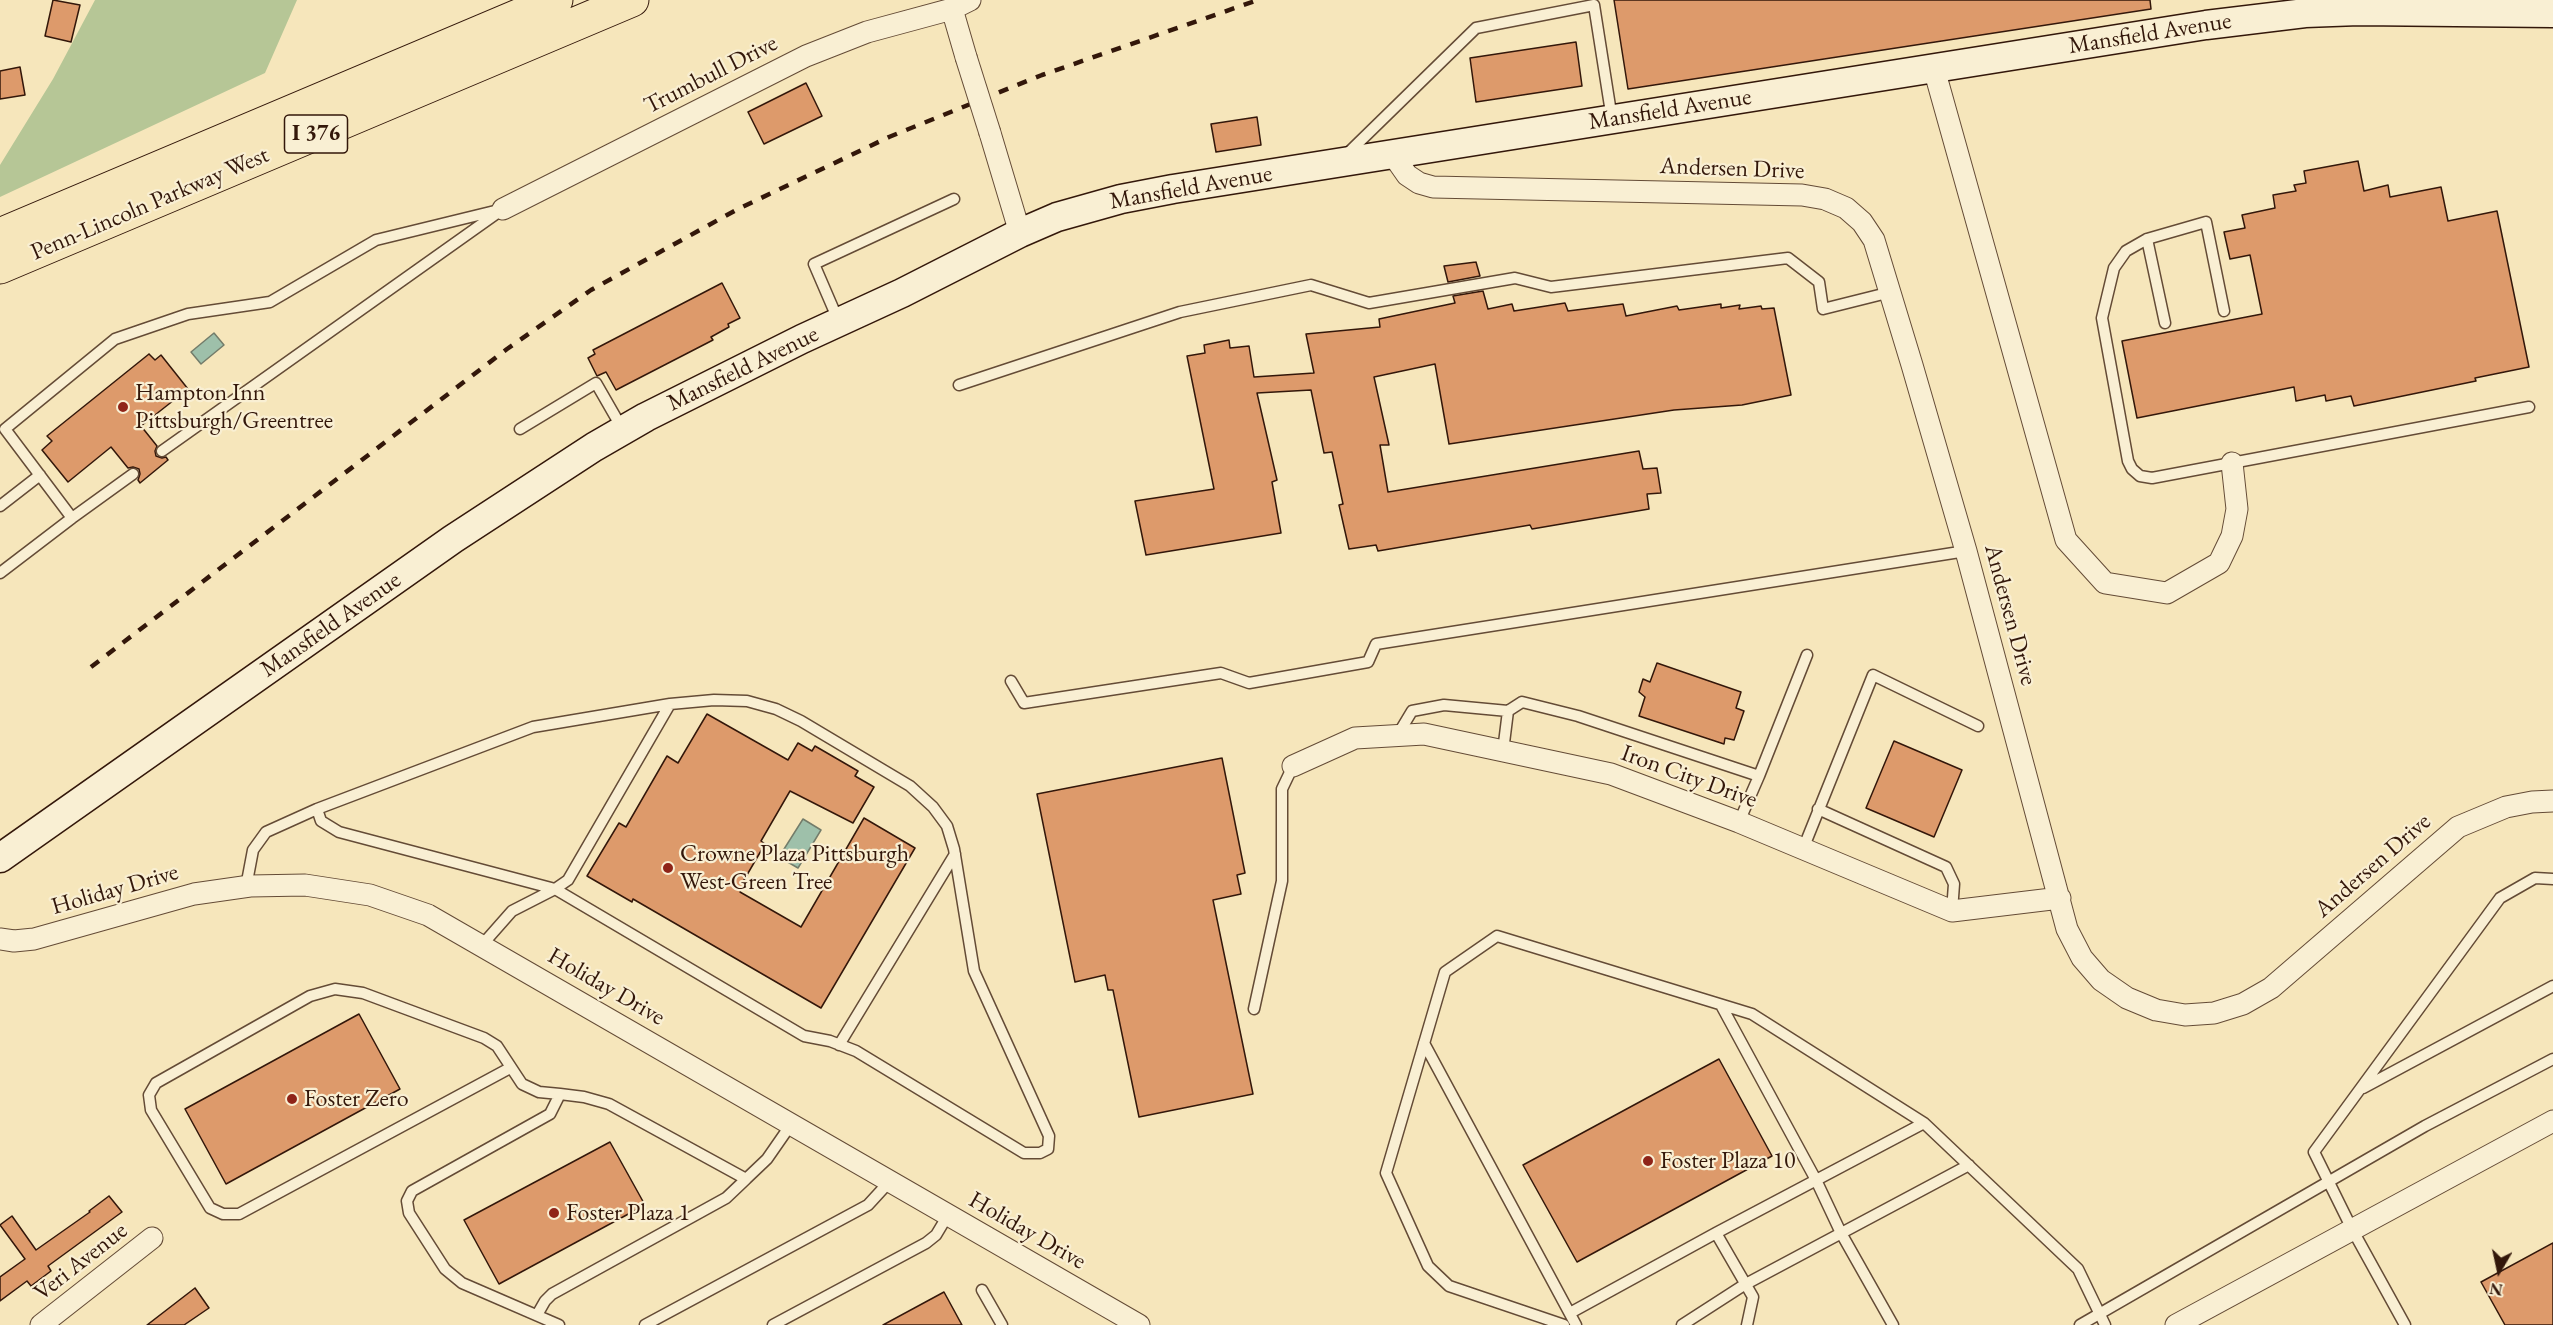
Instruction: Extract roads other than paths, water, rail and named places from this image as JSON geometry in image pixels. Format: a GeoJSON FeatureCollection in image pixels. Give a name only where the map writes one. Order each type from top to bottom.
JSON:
{"type":"FeatureCollection","features":[{"type":"Feature","properties":{"kind":"highway","name":"Penn-Lincoln Parkway West"},"geometry":{"type":"LineString","coordinates":[[0,235],[556,0]]}},
{"type":"Feature","properties":{"kind":"highway","name":"Penn-Lincoln Parkway West"},"geometry":{"type":"LineString","coordinates":[[0,267],[632,0]]}},
{"type":"Feature","properties":{"kind":"main road","name":"Mansfield Avenue"},"geometry":{"type":"LineString","coordinates":[[0,858],[453,539],[541,480],[623,430],[839,322],[902,294],[1020,233],[1057,217],[1121,199],[2152,33],[2305,13],[2406,9],[2553,13]]}},
{"type":"Feature","properties":{"kind":"street","name":"Trumbull Drive"},"geometry":{"type":"LineString","coordinates":[[503,208],[806,56],[867,32],[961,4],[966,57],[1020,233]]}},
{"type":"Feature","properties":{"kind":"street"},"geometry":{"type":"LineString","coordinates":[[1934,69],[2066,540],[2106,582],[2167,593],[2218,563],[2232,536],[2236,508],[2232,463]]}},
{"type":"Feature","properties":{"kind":"street","name":"Andersen Drive"},"geometry":{"type":"LineString","coordinates":[[1393,154],[1407,175],[1419,183],[1434,187],[1776,193],[1825,199],[1846,208],[1862,222],[1874,240],[1891,292],[1966,551],[2067,928],[2082,958],[2101,980],[2127,998],[2156,1010],[2185,1014],[2214,1013],[2243,1004],[2271,988],[2458,827],[2506,807],[2553,801]]}},
{"type":"Feature","properties":{"kind":"street","name":"Iron City Drive"},"geometry":{"type":"LineString","coordinates":[[1293,766],[1354,738],[1424,734],[1611,774],[1739,822],[1952,911],[2060,898]]}},
{"type":"Feature","properties":{"kind":"street","name":"Holiday Drive"},"geometry":{"type":"LineString","coordinates":[[0,939],[14,941],[34,939],[194,894],[246,887],[306,885],[370,895],[428,915],[482,945],[1139,1325]]}},
{"type":"Feature","properties":{"kind":"street"},"geometry":{"type":"LineString","coordinates":[[2175,1325],[2553,1121]]}},
{"type":"Feature","properties":{"kind":"street","name":"Veri Avenue"},"geometry":{"type":"LineString","coordinates":[[41,1325],[152,1238]]}},
{"type":"Feature","properties":{"kind":"lane"},"geometry":{"type":"LineString","coordinates":[[1337,163],[1476,28],[1594,5],[1612,120]]}},
{"type":"Feature","properties":{"kind":"lane"},"geometry":{"type":"LineString","coordinates":[[839,322],[814,264],[954,199]]}},
{"type":"Feature","properties":{"kind":"lane"},"geometry":{"type":"LineString","coordinates":[[72,518],[2,431],[115,339],[188,314],[270,302],[376,240],[503,208]]}},
{"type":"Feature","properties":{"kind":"lane"},"geometry":{"type":"LineString","coordinates":[[162,452],[503,208]]}},
{"type":"Feature","properties":{"kind":"lane"},"geometry":{"type":"LineString","coordinates":[[2224,311],[2206,222],[2146,239],[2126,250],[2114,268],[2103,318],[2128,461],[2140,476],[2152,478],[2529,407]]}},
{"type":"Feature","properties":{"kind":"lane"},"geometry":{"type":"LineString","coordinates":[[2146,239],[2165,323]]}},
{"type":"Feature","properties":{"kind":"lane"},"geometry":{"type":"LineString","coordinates":[[959,385],[1180,312],[1311,285],[1369,303],[1515,278],[1551,287],[1788,258],[1819,282],[1823,309],[1891,292]]}},
{"type":"Feature","properties":{"kind":"lane"},"geometry":{"type":"LineString","coordinates":[[520,429],[596,383],[623,430]]}},
{"type":"Feature","properties":{"kind":"lane"},"geometry":{"type":"LineString","coordinates":[[0,573],[133,474]]}},
{"type":"Feature","properties":{"kind":"lane"},"geometry":{"type":"LineString","coordinates":[[0,506],[40,476]]}},
{"type":"Feature","properties":{"kind":"lane"},"geometry":{"type":"LineString","coordinates":[[1011,681],[1024,703],[1221,673],[1249,682],[1368,662],[1376,644],[1966,551]]}},
{"type":"Feature","properties":{"kind":"lane"},"geometry":{"type":"LineString","coordinates":[[1739,822],[1760,776],[1807,655]]}},
{"type":"Feature","properties":{"kind":"lane"},"geometry":{"type":"LineString","coordinates":[[1803,849],[1873,675],[1978,726]]}},
{"type":"Feature","properties":{"kind":"lane"},"geometry":{"type":"LineString","coordinates":[[246,887],[253,850],[266,832],[284,822],[317,809],[532,727],[670,704],[714,700],[747,701],[776,709],[801,721],[910,786],[933,807],[947,826],[955,854],[974,971],[1049,1136],[1048,1149],[1040,1153],[1024,1153],[856,1051],[804,1036],[555,889],[339,832],[321,821],[317,809]]}},
{"type":"Feature","properties":{"kind":"lane"},"geometry":{"type":"LineString","coordinates":[[1397,736],[1412,711],[1444,705],[1508,711],[1522,702],[1567,714],[1760,776]]}},
{"type":"Feature","properties":{"kind":"lane"},"geometry":{"type":"LineString","coordinates":[[482,945],[512,911],[568,880],[670,704]]}},
{"type":"Feature","properties":{"kind":"lane"},"geometry":{"type":"LineString","coordinates":[[1503,751],[1508,711]]}},
{"type":"Feature","properties":{"kind":"lane"},"geometry":{"type":"LineString","coordinates":[[1254,1009],[1282,881],[1282,789],[1293,766]]}},
{"type":"Feature","properties":{"kind":"lane"},"geometry":{"type":"LineString","coordinates":[[1818,809],[1946,867],[1954,884],[1952,911]]}},
{"type":"Feature","properties":{"kind":"lane"},"geometry":{"type":"LineString","coordinates":[[839,1045],[955,854]]}},
{"type":"Feature","properties":{"kind":"lane"},"geometry":{"type":"LineString","coordinates":[[2405,1325],[2352,1229],[2314,1152],[2500,898],[2535,879],[2553,879]]}},
{"type":"Feature","properties":{"kind":"lane"},"geometry":{"type":"LineString","coordinates":[[1564,1325],[1449,1286],[1428,1266],[1386,1173],[1445,972],[1497,936],[1752,1014],[1923,1123],[2078,1269],[2103,1320]]}},
{"type":"Feature","properties":{"kind":"lane"},"geometry":{"type":"LineString","coordinates":[[2360,1090],[2553,986]]}},
{"type":"Feature","properties":{"kind":"lane"},"geometry":{"type":"LineString","coordinates":[[510,1068],[239,1214],[223,1214],[210,1208],[151,1110],[149,1095],[156,1083],[310,996],[335,989],[363,993],[484,1038],[497,1046],[522,1084],[539,1092],[584,1097],[609,1104],[746,1179]]}},
{"type":"Feature","properties":{"kind":"lane"},"geometry":{"type":"LineString","coordinates":[[1721,1005],[1816,1180],[1841,1233],[1893,1325]]}},
{"type":"Feature","properties":{"kind":"lane"},"geometry":{"type":"LineString","coordinates":[[1424,1043],[1576,1325]]}},
{"type":"Feature","properties":{"kind":"lane"},"geometry":{"type":"LineString","coordinates":[[2080,1325],[2103,1320],[2425,1126],[2553,1059]]}},
{"type":"Feature","properties":{"kind":"lane"},"geometry":{"type":"LineString","coordinates":[[559,1325],[462,1283],[445,1269],[408,1213],[407,1201],[412,1191],[550,1114],[560,1094]]}},
{"type":"Feature","properties":{"kind":"lane"},"geometry":{"type":"LineString","coordinates":[[537,1315],[552,1294],[726,1198],[767,1159],[792,1123]]}},
{"type":"Feature","properties":{"kind":"lane"},"geometry":{"type":"LineString","coordinates":[[1570,1313],[1923,1123]]}},
{"type":"Feature","properties":{"kind":"lane"},"geometry":{"type":"LineString","coordinates":[[1682,1325],[1744,1285],[1969,1166]]}},
{"type":"Feature","properties":{"kind":"lane"},"geometry":{"type":"LineString","coordinates":[[645,1325],[868,1205],[890,1181]]}},
{"type":"Feature","properties":{"kind":"lane"},"geometry":{"type":"LineString","coordinates":[[773,1325],[927,1243],[936,1234],[948,1215]]}},
{"type":"Feature","properties":{"kind":"lane"},"geometry":{"type":"LineString","coordinates":[[1716,1233],[1753,1297],[1747,1325]]}},
{"type":"Feature","properties":{"kind":"lane"},"geometry":{"type":"LineString","coordinates":[[982,1290],[1002,1325]]}},
{"type":"Feature","properties":{"kind":"railway"},"geometry":{"type":"LineString","coordinates":[[91,667],[507,349],[591,290],[738,209],[889,137],[1042,75],[1258,0]]}},
{"type":"Feature","properties":{"kind":"place","name":"Hampton Inn Pittsburgh/Greentree"},"geometry":{"type":"Point","coordinates":[123,407]}},
{"type":"Feature","properties":{"kind":"place","name":"Crowne Plaza Pittsburgh West-Green Tree"},"geometry":{"type":"Point","coordinates":[668,868]}},
{"type":"Feature","properties":{"kind":"place","name":"Foster Zero"},"geometry":{"type":"Point","coordinates":[292,1099]}},
{"type":"Feature","properties":{"kind":"place","name":"Foster Plaza 10"},"geometry":{"type":"Point","coordinates":[1648,1161]}},
{"type":"Feature","properties":{"kind":"place","name":"Foster Plaza 1"},"geometry":{"type":"Point","coordinates":[554,1213]}}]}
